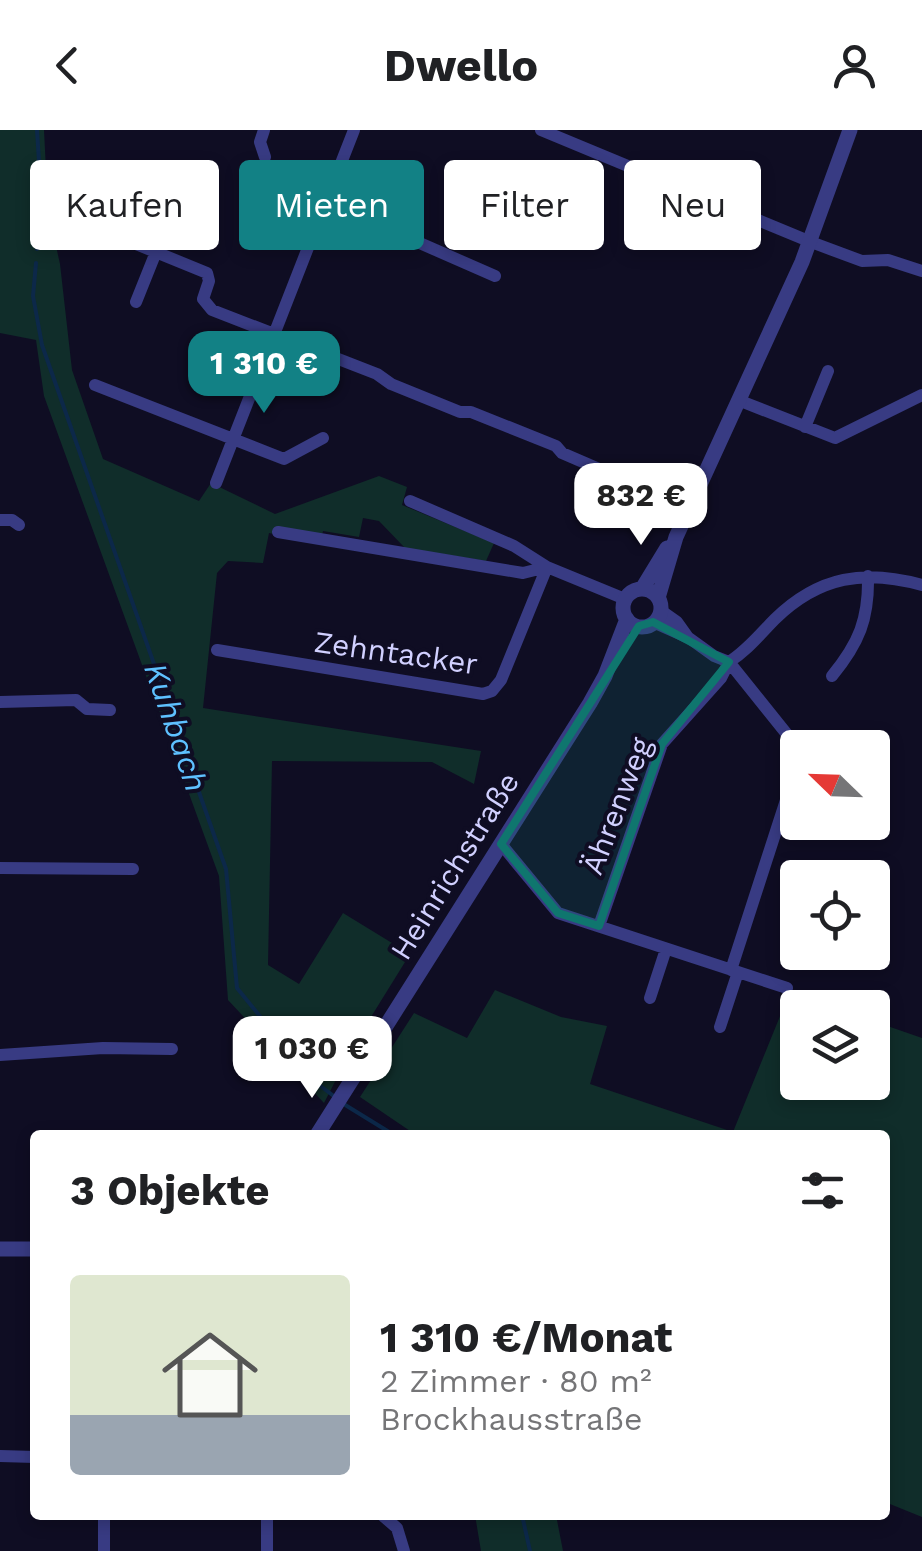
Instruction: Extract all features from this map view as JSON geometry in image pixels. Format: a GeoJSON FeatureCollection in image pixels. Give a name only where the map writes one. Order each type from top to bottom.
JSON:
{"type":"FeatureCollection","features":[{"type":"Feature","properties":{"kind":"street"},"geometry":{"type":"LineString","coordinates":[[264,130],[260,142],[264,157]]}},
{"type":"Feature","properties":{"kind":"street"},"geometry":{"type":"LineString","coordinates":[[342,160],[354,130]]}},
{"type":"Feature","properties":{"kind":"street"},"geometry":{"type":"LineString","coordinates":[[541,130],[810,242],[862,260],[888,260],[922,271]]}},
{"type":"Feature","properties":{"kind":"street","name":"Heinrichstraße"},"geometry":{"type":"LineString","coordinates":[[321,1130],[647,615],[676,537],[810,242],[850,130]]}},
{"type":"Feature","properties":{"kind":"street"},"geometry":{"type":"LineString","coordinates":[[424,245],[495,276]]}},
{"type":"Feature","properties":{"kind":"street"},"geometry":{"type":"LineString","coordinates":[[151,250],[206,274],[209,281],[203,299],[208,308],[691,504]]}},
{"type":"Feature","properties":{"kind":"street"},"geometry":{"type":"LineString","coordinates":[[216,483],[307,250]]}},
{"type":"Feature","properties":{"kind":"street"},"geometry":{"type":"LineString","coordinates":[[136,302],[156,252]]}},
{"type":"Feature","properties":{"kind":"street"},"geometry":{"type":"LineString","coordinates":[[805,427],[828,371]]}},
{"type":"Feature","properties":{"kind":"street"},"geometry":{"type":"LineString","coordinates":[[95,384],[284,459],[323,438]]}},
{"type":"Feature","properties":{"kind":"street"},"geometry":{"type":"LineString","coordinates":[[738,400],[836,438],[922,395]]}},
{"type":"Feature","properties":{"kind":"street"},"geometry":{"type":"LineString","coordinates":[[410,501],[625,599]]}},
{"type":"Feature","properties":{"kind":"street"},"geometry":{"type":"LineString","coordinates":[[0,520],[12,520],[18,525]]}},
{"type":"Feature","properties":{"kind":"street"},"geometry":{"type":"LineString","coordinates":[[278,532],[523,573],[547,566]]}},
{"type":"Feature","properties":{"kind":"street","name":"Heinrichstraße"},"geometry":{"type":"LineString","coordinates":[[642,589],[676,537]]}},
{"type":"Feature","properties":{"kind":"street"},"geometry":{"type":"LineString","coordinates":[[504,570],[514,546]]}},
{"type":"Feature","properties":{"kind":"street","name":"Zehntacker"},"geometry":{"type":"LineString","coordinates":[[217,650],[483,694],[492,691],[500,680],[547,566]]}},
{"type":"Feature","properties":{"kind":"street"},"geometry":{"type":"LineString","coordinates":[[832,676],[852,652],[869,608],[868,576],[922,585]]}},
{"type":"Feature","properties":{"kind":"street","name":"Ährenweg"},"geometry":{"type":"LineString","coordinates":[[599,926],[662,744],[721,678],[729,662],[744,653],[777,617],[804,595],[836,581],[868,576]]}},
{"type":"Feature","properties":{"kind":"street"},"geometry":{"type":"LineString","coordinates":[[647,615],[642,589],[625,599],[623,606],[647,615],[729,662],[784,730]]}},
{"type":"Feature","properties":{"kind":"street"},"geometry":{"type":"LineString","coordinates":[[0,702],[76,700],[87,709],[110,710]]}},
{"type":"Feature","properties":{"kind":"street"},"geometry":{"type":"LineString","coordinates":[[720,1027],[780,822]]}},
{"type":"Feature","properties":{"kind":"street"},"geometry":{"type":"LineString","coordinates":[[501,844],[558,913],[787,988]]}},
{"type":"Feature","properties":{"kind":"street"},"geometry":{"type":"LineString","coordinates":[[0,868],[133,869]]}},
{"type":"Feature","properties":{"kind":"street"},"geometry":{"type":"LineString","coordinates":[[650,998],[666,949]]}},
{"type":"Feature","properties":{"kind":"street"},"geometry":{"type":"LineString","coordinates":[[0,1055],[102,1048],[172,1049]]}},
{"type":"Feature","properties":{"kind":"street"},"geometry":{"type":"LineString","coordinates":[[0,1248],[30,1248]]}},
{"type":"Feature","properties":{"kind":"street"},"geometry":{"type":"LineString","coordinates":[[0,1456],[30,1457]]}},
{"type":"Feature","properties":{"kind":"street"},"geometry":{"type":"LineString","coordinates":[[104,1520],[104,1551]]}},
{"type":"Feature","properties":{"kind":"street"},"geometry":{"type":"LineString","coordinates":[[267,1520],[267,1551]]}},
{"type":"Feature","properties":{"kind":"street"},"geometry":{"type":"LineString","coordinates":[[388,1520],[397,1528],[404,1551]]}},
{"type":"Feature","properties":{"kind":"highlighted area"},"geometry":{"type":"Polygon","coordinates":[[[653,622],[729,662],[662,744],[599,926],[558,913],[501,844],[639,626],[653,622]]]}},
{"type":"Feature","properties":{"kind":"green space"},"geometry":{"type":"Polygon","coordinates":[[[0,130],[44,130],[46,160],[30,160],[30,250],[57,250],[72,370],[103,459],[199,501],[211,483],[275,514],[379,476],[407,487],[402,505],[494,543],[486,561],[405,548],[379,521],[363,518],[359,537],[323,531],[320,544],[269,533],[263,563],[228,561],[217,573],[203,708],[481,751],[474,784],[432,762],[272,761],[268,965],[299,984],[343,913],[410,954],[360,1041],[355,1041],[339,1065],[341,1070],[324,1103],[228,1000],[219,876],[44,396],[36,340],[0,333],[0,130]]]}},
{"type":"Feature","properties":{"kind":"green space"},"geometry":{"type":"Polygon","coordinates":[[[495,990],[561,1017],[607,1026],[590,1084],[727,1130],[409,1130],[360,1097],[414,1013],[467,1038],[495,990]]]}},
{"type":"Feature","properties":{"kind":"green space"},"geometry":{"type":"Polygon","coordinates":[[[780,1016],[780,1100],[890,1100],[890,1027],[922,1038],[922,1517],[890,1504],[890,1130],[734,1130],[780,1016]]]}},
{"type":"Feature","properties":{"kind":"green space"},"geometry":{"type":"Polygon","coordinates":[[[476,1520],[557,1520],[563,1551],[481,1551],[476,1520]]]}},
{"type":"Feature","properties":{"kind":"waterway","name":"Kuhbach"},"geometry":{"type":"LineString","coordinates":[[37,130],[39,160]]}},
{"type":"Feature","properties":{"kind":"waterway","name":"Kuhbach"},"geometry":{"type":"LineString","coordinates":[[36,263],[33,296],[42,345],[226,869],[237,988],[310,1078],[335,1097]]}},
{"type":"Feature","properties":{"kind":"waterway","name":"Kuhbach"},"geometry":{"type":"LineString","coordinates":[[342,1103],[386,1130]]}},
{"type":"Feature","properties":{"kind":"waterway","name":"Kuhbach"},"geometry":{"type":"LineString","coordinates":[[523,1520],[530,1551]]}}]}
